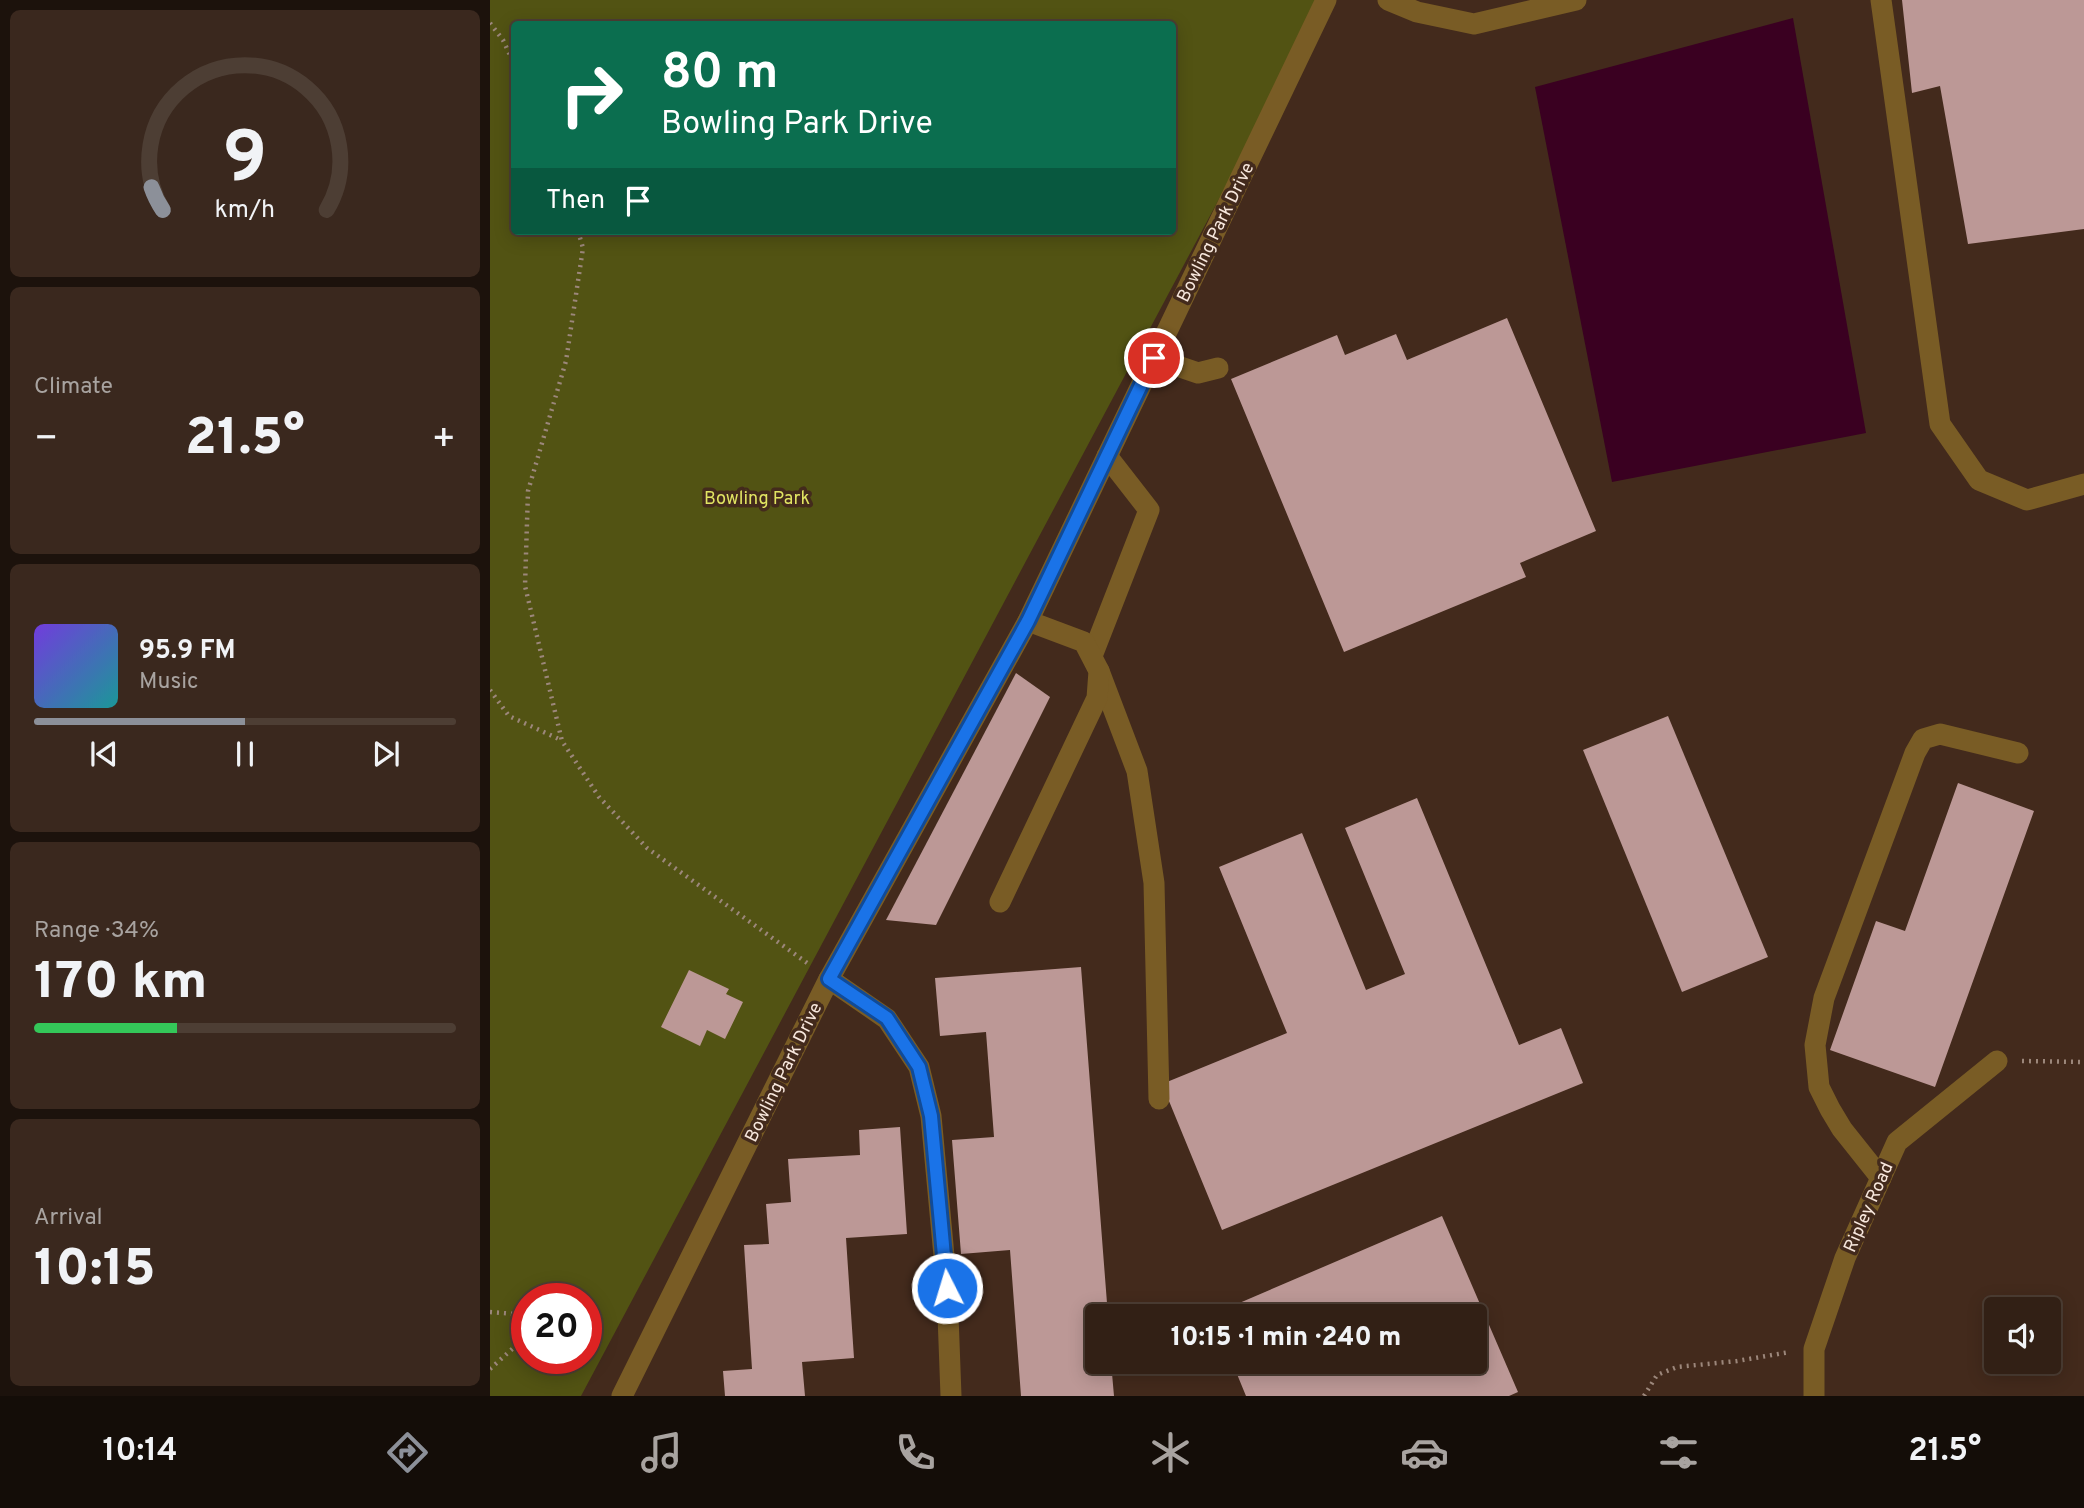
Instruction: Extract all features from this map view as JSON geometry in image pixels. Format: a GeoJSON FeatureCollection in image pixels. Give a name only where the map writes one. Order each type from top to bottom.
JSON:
{"type":"FeatureCollection","features":[{"type":"Feature","properties":{"kind":"street","name":"Bowling Park Drive"},"geometry":{"type":"LineString","coordinates":[[622,1396],[829,979],[1028,621],[1326,0]]}},
{"type":"Feature","properties":{"kind":"street"},"geometry":{"type":"LineString","coordinates":[[1388,0],[1417,12],[1474,24],[1576,0]]}},
{"type":"Feature","properties":{"kind":"street"},"geometry":{"type":"LineString","coordinates":[[1881,0],[1940,424],[1979,480],[2027,500],[2084,484]]}},
{"type":"Feature","properties":{"kind":"street"},"geometry":{"type":"LineString","coordinates":[[1154,358],[1198,373],[1218,368]]}},
{"type":"Feature","properties":{"kind":"street"},"geometry":{"type":"LineString","coordinates":[[1000,902],[1097,698],[1095,663],[1149,510],[1107,456]]}},
{"type":"Feature","properties":{"kind":"street"},"geometry":{"type":"LineString","coordinates":[[1028,621],[1084,642],[1095,663],[1137,771],[1154,883],[1159,1099]]}},
{"type":"Feature","properties":{"kind":"street"},"geometry":{"type":"LineString","coordinates":[[1881,1178],[1842,1129],[1819,1087],[1815,1045],[1824,998],[1915,753],[1923,740],[1940,734],[2018,753]]}},
{"type":"Feature","properties":{"kind":"street"},"geometry":{"type":"LineString","coordinates":[[829,979],[887,1018],[919,1067],[931,1116],[945,1262],[951,1396]]}},
{"type":"Feature","properties":{"kind":"street","name":"Ripley Road"},"geometry":{"type":"LineString","coordinates":[[1814,1396],[1814,1349],[1845,1258],[1897,1142],[1997,1061]]}},
{"type":"Feature","properties":{"kind":"path"},"geometry":{"type":"LineString","coordinates":[[490,23],[503,40],[511,57]]}},
{"type":"Feature","properties":{"kind":"path"},"geometry":{"type":"LineString","coordinates":[[579,235],[583,248],[566,361],[528,491],[525,586],[562,741],[599,797],[647,848],[829,979]]}},
{"type":"Feature","properties":{"kind":"path"},"geometry":{"type":"LineString","coordinates":[[490,690],[509,716],[562,741]]}},
{"type":"Feature","properties":{"kind":"path"},"geometry":{"type":"LineString","coordinates":[[1997,1061],[2084,1062]]}},
{"type":"Feature","properties":{"kind":"path"},"geometry":{"type":"LineString","coordinates":[[490,1312],[511,1314]]}},
{"type":"Feature","properties":{"kind":"path"},"geometry":{"type":"LineString","coordinates":[[1644,1396],[1657,1375],[1677,1367],[1814,1349]]}},
{"type":"Feature","properties":{"kind":"path"},"geometry":{"type":"LineString","coordinates":[[490,1370],[511,1350]]}},
{"type":"Feature","properties":{"kind":"green space","name":"Bowling Park"},"geometry":{"type":"Polygon","coordinates":[[[490,0],[1325,0],[602,1357],[602,1283],[511,1283],[511,1374],[593,1374],[581,1396],[490,1396],[490,0]]]}},
{"type":"Feature","properties":{"kind":"shaded area"},"geometry":{"type":"Polygon","coordinates":[[[1793,18],[1866,433],[1612,482],[1535,87],[1793,18]]]}},
{"type":"Feature","properties":{"kind":"building"},"geometry":{"type":"Polygon","coordinates":[[[1902,0],[2084,0],[2084,229],[1968,244],[1940,86],[1912,93],[1902,0]]]}},
{"type":"Feature","properties":{"kind":"building"},"geometry":{"type":"Polygon","coordinates":[[[1507,318],[1596,531],[1520,563],[1526,577],[1344,652],[1231,379],[1337,335],[1345,355],[1396,334],[1407,360],[1507,318]]]}},
{"type":"Feature","properties":{"kind":"building"},"geometry":{"type":"Polygon","coordinates":[[[1016,673],[1050,697],[936,925],[886,920],[1016,673]]]}},
{"type":"Feature","properties":{"kind":"building"},"geometry":{"type":"Polygon","coordinates":[[[1668,716],[1768,957],[1682,992],[1583,750],[1668,716]]]}},
{"type":"Feature","properties":{"kind":"building"},"geometry":{"type":"Polygon","coordinates":[[[1958,783],[2034,811],[1935,1087],[1830,1050],[1876,921],[1905,931],[1958,783]]]}},
{"type":"Feature","properties":{"kind":"building"},"geometry":{"type":"Polygon","coordinates":[[[1417,798],[1519,1045],[1561,1028],[1583,1083],[1222,1230],[1162,1084],[1287,1033],[1219,867],[1302,833],[1366,990],[1405,974],[1345,828],[1417,798]]]}},
{"type":"Feature","properties":{"kind":"building"},"geometry":{"type":"Polygon","coordinates":[[[1081,967],[1107,1304],[1085,1304],[1085,1374],[1112,1374],[1114,1396],[1021,1396],[1010,1250],[961,1254],[952,1140],[994,1137],[986,1032],[940,1036],[935,978],[1081,967]]]}},
{"type":"Feature","properties":{"kind":"building"},"geometry":{"type":"Polygon","coordinates":[[[689,970],[729,989],[726,994],[743,1002],[725,1039],[707,1030],[700,1046],[661,1027],[689,970]]]}},
{"type":"Feature","properties":{"kind":"building"},"geometry":{"type":"Polygon","coordinates":[[[900,1127],[907,1234],[846,1238],[854,1358],[802,1362],[805,1396],[725,1396],[723,1371],[752,1369],[744,1245],[769,1244],[766,1204],[791,1202],[788,1159],[860,1155],[859,1130],[900,1127]]]}},
{"type":"Feature","properties":{"kind":"building"},"geometry":{"type":"Polygon","coordinates":[[[1442,1216],[1480,1304],[1237,1304],[1442,1216]]]}},
{"type":"Feature","properties":{"kind":"building"},"geometry":{"type":"Polygon","coordinates":[[[1487,1320],[1518,1392],[1509,1396],[1246,1396],[1237,1374],[1487,1374],[1487,1320]]]}},
{"type":"Feature","properties":{"kind":"route"},"geometry":{"type":"LineString","coordinates":[[947,1288],[931,1116],[919,1067],[887,1018],[829,979],[1028,621],[1154,358]]}}]}
